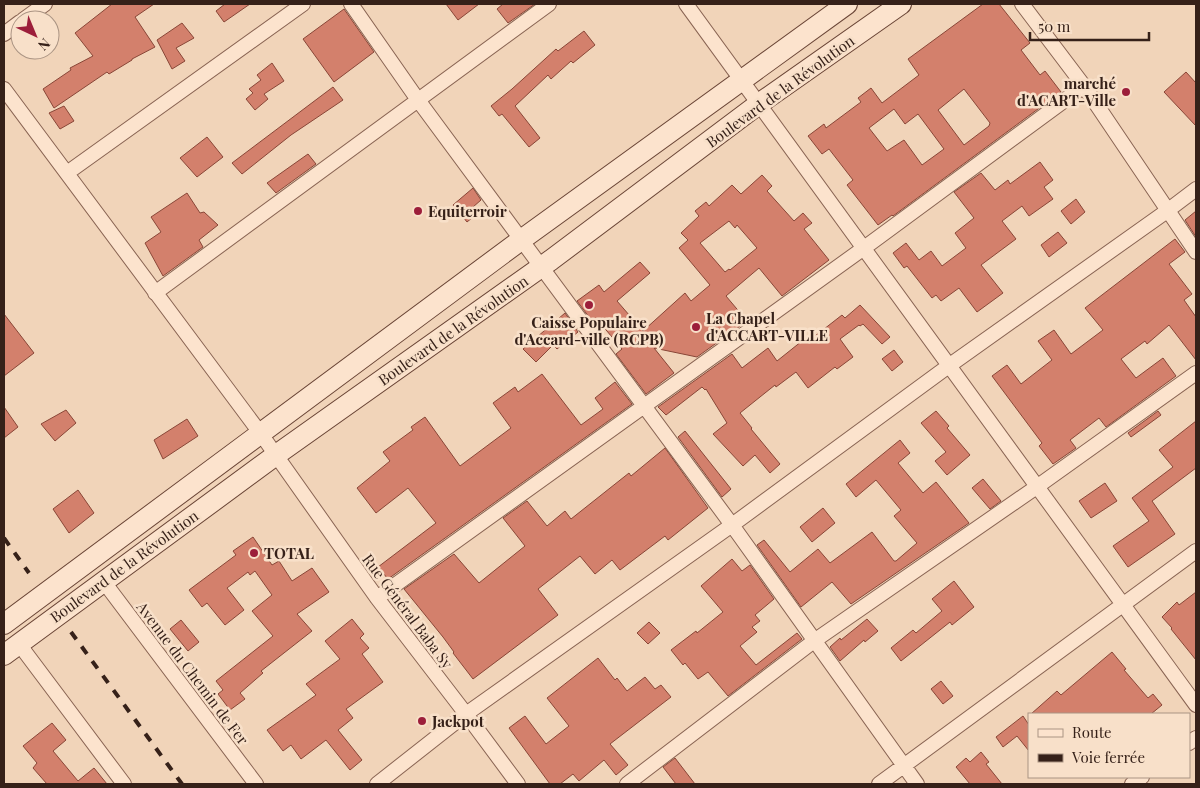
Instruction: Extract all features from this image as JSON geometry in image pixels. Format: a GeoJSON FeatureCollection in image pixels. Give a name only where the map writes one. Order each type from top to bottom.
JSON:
{"type":"FeatureCollection","features":[{"type":"Feature","properties":{"kind":"main road","name":"Boulevard de la Révolution"},"geometry":{"type":"LineString","coordinates":[[4,624],[521,240],[847,4]]}},
{"type":"Feature","properties":{"kind":"main road","name":"Boulevard de la Révolution"},"geometry":{"type":"LineString","coordinates":[[11,649],[276,455],[541,267],[760,103],[901,4]]}},
{"type":"Feature","properties":{"kind":"street"},"geometry":{"type":"LineString","coordinates":[[67,173],[303,4]]}},
{"type":"Feature","properties":{"kind":"street"},"geometry":{"type":"LineString","coordinates":[[351,4],[418,100],[732,526],[917,784]]}},
{"type":"Feature","properties":{"kind":"street"},"geometry":{"type":"LineString","coordinates":[[155,293],[549,4]]}},
{"type":"Feature","properties":{"kind":"street"},"geometry":{"type":"LineString","coordinates":[[686,4],[760,103],[1196,705]]}},
{"type":"Feature","properties":{"kind":"street"},"geometry":{"type":"LineString","coordinates":[[1022,4],[1084,86],[1196,252]]}},
{"type":"Feature","properties":{"kind":"street"},"geometry":{"type":"LineString","coordinates":[[377,598],[864,248],[1084,86]]}},
{"type":"Feature","properties":{"kind":"street","name":"Rue Général Baba Sy"},"geometry":{"type":"LineString","coordinates":[[4,89],[261,434],[377,598],[518,784]]}},
{"type":"Feature","properties":{"kind":"street"},"geometry":{"type":"LineString","coordinates":[[377,784],[466,714],[732,526],[950,365],[1196,189]]}},
{"type":"Feature","properties":{"kind":"street"},"geometry":{"type":"LineString","coordinates":[[627,784],[814,641],[1038,486],[1196,373]]}},
{"type":"Feature","properties":{"kind":"street"},"geometry":{"type":"LineString","coordinates":[[879,784],[1196,552]]}},
{"type":"Feature","properties":{"kind":"street","name":"Avenue du Chemin de Fer"},"geometry":{"type":"LineString","coordinates":[[104,582],[256,784]]}},
{"type":"Feature","properties":{"kind":"street"},"geometry":{"type":"LineString","coordinates":[[11,649],[124,784]]}},
{"type":"Feature","properties":{"kind":"building"},"geometry":{"type":"Polygon","coordinates":[[[112,4],[154,4],[135,17],[155,47],[109,74],[107,72],[54,108],[43,89],[71,70],[70,68],[93,56],[75,33],[112,4]]]}},
{"type":"Feature","properties":{"kind":"building"},"geometry":{"type":"Polygon","coordinates":[[[225,4],[250,4],[224,22],[216,11],[225,4]]]}},
{"type":"Feature","properties":{"kind":"building"},"geometry":{"type":"Polygon","coordinates":[[[446,4],[479,4],[458,20],[446,4]]]}},
{"type":"Feature","properties":{"kind":"building"},"geometry":{"type":"Polygon","coordinates":[[[503,4],[535,4],[508,23],[497,9],[503,4]]]}},
{"type":"Feature","properties":{"kind":"building"},"geometry":{"type":"Polygon","coordinates":[[[983,4],[999,4],[1030,43],[1021,50],[1040,75],[1045,71],[1061,92],[893,216],[878,225],[847,185],[853,180],[829,149],[822,154],[808,136],[824,124],[826,128],[861,102],[858,98],[871,88],[882,103],[919,75],[908,59],[983,4]],[[964,89],[938,110],[964,145],[989,126],[990,123],[964,89]],[[894,109],[869,128],[887,151],[904,140],[922,165],[944,149],[918,114],[905,124],[894,109]]]}},
{"type":"Feature","properties":{"kind":"building"},"geometry":{"type":"Polygon","coordinates":[[[344,9],[374,52],[334,82],[303,39],[344,9]]]}},
{"type":"Feature","properties":{"kind":"building"},"geometry":{"type":"Polygon","coordinates":[[[182,23],[194,38],[176,48],[185,61],[172,69],[157,40],[182,23]]]}},
{"type":"Feature","properties":{"kind":"building"},"geometry":{"type":"Polygon","coordinates":[[[584,31],[595,45],[573,63],[571,61],[551,79],[548,75],[515,106],[540,138],[529,147],[502,114],[499,116],[491,106],[556,49],[558,51],[584,31]]]}},
{"type":"Feature","properties":{"kind":"building"},"geometry":{"type":"Polygon","coordinates":[[[272,63],[284,81],[264,94],[268,99],[255,110],[246,99],[253,93],[249,89],[261,80],[257,75],[272,63]]]}},
{"type":"Feature","properties":{"kind":"building"},"geometry":{"type":"Polygon","coordinates":[[[1186,72],[1196,83],[1196,126],[1164,92],[1186,72]]]}},
{"type":"Feature","properties":{"kind":"building"},"geometry":{"type":"Polygon","coordinates":[[[333,87],[343,100],[291,135],[242,174],[232,163],[333,87]]]}},
{"type":"Feature","properties":{"kind":"building"},"geometry":{"type":"Polygon","coordinates":[[[64,106],[74,121],[60,129],[49,113],[64,106]]]}},
{"type":"Feature","properties":{"kind":"building"},"geometry":{"type":"Polygon","coordinates":[[[207,137],[223,157],[197,177],[180,158],[207,137]]]}},
{"type":"Feature","properties":{"kind":"building"},"geometry":{"type":"Polygon","coordinates":[[[308,154],[316,164],[276,193],[267,183],[308,154]]]}},
{"type":"Feature","properties":{"kind":"building"},"geometry":{"type":"Polygon","coordinates":[[[1040,162],[1053,180],[1044,187],[1053,199],[1029,216],[1022,206],[1002,221],[1016,239],[981,265],[1003,293],[977,312],[959,288],[941,301],[936,295],[932,298],[907,266],[904,268],[893,253],[906,243],[919,260],[931,251],[942,266],[966,248],[955,233],[974,218],[954,192],[981,173],[995,190],[1008,180],[1010,184],[1040,162]]]}},
{"type":"Feature","properties":{"kind":"building"},"geometry":{"type":"Polygon","coordinates":[[[762,175],[772,186],[767,191],[794,221],[803,213],[812,223],[804,229],[829,260],[782,296],[759,268],[726,296],[747,321],[697,357],[654,348],[674,373],[646,394],[616,354],[622,349],[596,318],[592,321],[577,301],[599,285],[604,292],[640,262],[650,273],[617,301],[643,331],[685,293],[691,301],[710,285],[679,248],[688,240],[681,233],[699,216],[695,211],[706,202],[709,206],[732,185],[741,194],[762,175]],[[729,221],[700,243],[725,272],[757,248],[737,225],[735,228],[729,221]]]}},
{"type":"Feature","properties":{"kind":"building"},"geometry":{"type":"Polygon","coordinates":[[[473,188],[481,200],[473,207],[478,213],[467,222],[453,205],[473,188]]]}},
{"type":"Feature","properties":{"kind":"building"},"geometry":{"type":"Polygon","coordinates":[[[187,193],[200,213],[204,212],[218,225],[199,240],[203,247],[163,276],[145,243],[161,232],[151,217],[187,193]]]}},
{"type":"Feature","properties":{"kind":"building"},"geometry":{"type":"Polygon","coordinates":[[[1076,199],[1085,212],[1071,224],[1061,211],[1076,199]]]}},
{"type":"Feature","properties":{"kind":"building"},"geometry":{"type":"Polygon","coordinates":[[[1196,211],[1196,237],[1185,220],[1196,211]]]}},
{"type":"Feature","properties":{"kind":"building"},"geometry":{"type":"Polygon","coordinates":[[[1058,232],[1067,243],[1049,257],[1041,245],[1058,232]]]}},
{"type":"Feature","properties":{"kind":"building"},"geometry":{"type":"Polygon","coordinates":[[[1175,239],[1185,252],[1169,264],[1192,294],[1184,300],[1196,317],[1196,360],[1169,325],[1147,344],[1145,341],[1121,359],[1136,378],[1163,358],[1176,376],[1106,427],[1099,418],[1070,440],[1076,448],[1053,464],[1039,446],[1042,443],[992,376],[1007,365],[1021,384],[1052,360],[1038,341],[1054,330],[1071,354],[1103,330],[1085,308],[1175,239]]]}},
{"type":"Feature","properties":{"kind":"building"},"geometry":{"type":"Polygon","coordinates":[[[860,305],[890,337],[882,344],[863,324],[859,325],[840,339],[853,357],[837,369],[835,367],[808,388],[796,372],[776,387],[775,385],[740,413],[780,464],[770,473],[755,455],[743,466],[713,434],[727,423],[706,389],[702,387],[666,415],[658,407],[732,354],[742,368],[768,348],[777,361],[807,337],[810,340],[842,315],[845,318],[860,305]]]}},
{"type":"Feature","properties":{"kind":"building"},"geometry":{"type":"Polygon","coordinates":[[[565,313],[578,332],[557,349],[553,345],[536,362],[523,349],[565,313]]]}},
{"type":"Feature","properties":{"kind":"building"},"geometry":{"type":"Polygon","coordinates":[[[4,314],[34,353],[4,376],[4,314]]]}},
{"type":"Feature","properties":{"kind":"building"},"geometry":{"type":"Polygon","coordinates":[[[894,350],[903,362],[892,371],[882,359],[894,350]]]}},
{"type":"Feature","properties":{"kind":"building"},"geometry":{"type":"Polygon","coordinates":[[[542,374],[581,425],[603,409],[595,398],[615,382],[632,404],[388,579],[378,567],[436,523],[408,488],[376,513],[357,488],[390,461],[383,452],[413,430],[411,427],[425,417],[460,466],[511,428],[493,403],[515,387],[518,392],[542,374]]]}},
{"type":"Feature","properties":{"kind":"building"},"geometry":{"type":"Polygon","coordinates":[[[4,407],[18,427],[4,438],[4,407]]]}},
{"type":"Feature","properties":{"kind":"building"},"geometry":{"type":"Polygon","coordinates":[[[66,410],[76,423],[55,441],[41,424],[66,410]]]}},
{"type":"Feature","properties":{"kind":"building"},"geometry":{"type":"Polygon","coordinates":[[[936,411],[949,426],[947,428],[970,455],[947,475],[935,461],[946,452],[921,423],[936,411]]]}},
{"type":"Feature","properties":{"kind":"building"},"geometry":{"type":"Polygon","coordinates":[[[1158,411],[1161,415],[1131,437],[1128,433],[1158,411]]]}},
{"type":"Feature","properties":{"kind":"building"},"geometry":{"type":"Polygon","coordinates":[[[187,419],[198,436],[163,459],[154,440],[187,419]]]}},
{"type":"Feature","properties":{"kind":"building"},"geometry":{"type":"Polygon","coordinates":[[[1196,421],[1196,468],[1152,501],[1175,534],[1128,567],[1113,546],[1149,521],[1132,498],[1173,467],[1159,450],[1196,421]]]}},
{"type":"Feature","properties":{"kind":"building"},"geometry":{"type":"Polygon","coordinates":[[[685,431],[731,489],[722,497],[678,437],[685,431]]]}},
{"type":"Feature","properties":{"kind":"building"},"geometry":{"type":"Polygon","coordinates":[[[900,440],[910,453],[898,463],[923,493],[936,482],[969,523],[851,604],[832,582],[801,607],[757,545],[764,540],[790,572],[818,549],[830,563],[872,532],[894,561],[896,561],[917,543],[894,516],[901,510],[876,480],[856,497],[846,484],[900,440]]]}},
{"type":"Feature","properties":{"kind":"building"},"geometry":{"type":"Polygon","coordinates":[[[665,448],[708,508],[668,540],[665,536],[620,570],[612,560],[595,574],[580,556],[538,589],[558,615],[473,679],[443,637],[404,589],[454,554],[479,583],[525,546],[503,518],[527,501],[547,526],[565,511],[571,519],[629,473],[631,476],[665,448]]]}},
{"type":"Feature","properties":{"kind":"building"},"geometry":{"type":"Polygon","coordinates":[[[983,479],[1001,501],[990,509],[972,488],[983,479]]]}},
{"type":"Feature","properties":{"kind":"building"},"geometry":{"type":"Polygon","coordinates":[[[1105,483],[1117,501],[1091,518],[1079,501],[1105,483]]]}},
{"type":"Feature","properties":{"kind":"building"},"geometry":{"type":"Polygon","coordinates":[[[78,490],[94,513],[69,533],[53,509],[78,490]]]}},
{"type":"Feature","properties":{"kind":"building"},"geometry":{"type":"Polygon","coordinates":[[[823,508],[835,523],[812,542],[800,527],[823,508]]]}},
{"type":"Feature","properties":{"kind":"building"},"geometry":{"type":"Polygon","coordinates":[[[253,537],[272,565],[279,561],[292,581],[312,568],[329,592],[297,614],[312,631],[261,671],[263,673],[240,693],[245,699],[230,710],[218,694],[223,690],[216,681],[273,636],[252,611],[272,595],[255,571],[250,575],[248,572],[227,588],[244,610],[225,625],[207,603],[202,607],[189,590],[236,555],[233,551],[253,537]]]}},
{"type":"Feature","properties":{"kind":"building"},"geometry":{"type":"Polygon","coordinates":[[[732,559],[742,571],[750,565],[774,599],[755,615],[760,621],[752,627],[757,632],[740,646],[756,665],[797,633],[802,639],[728,696],[708,672],[698,679],[671,650],[696,631],[697,633],[723,612],[701,586],[732,559]]]}},
{"type":"Feature","properties":{"kind":"building"},"geometry":{"type":"Polygon","coordinates":[[[954,581],[974,607],[952,625],[950,622],[901,661],[891,648],[913,630],[916,633],[942,611],[932,599],[954,581]]]}},
{"type":"Feature","properties":{"kind":"building"},"geometry":{"type":"Polygon","coordinates":[[[1196,592],[1196,660],[1162,617],[1177,602],[1179,605],[1196,592]]]}},
{"type":"Feature","properties":{"kind":"building"},"geometry":{"type":"Polygon","coordinates":[[[352,619],[364,634],[360,638],[369,648],[362,654],[383,682],[346,709],[353,718],[338,730],[362,760],[350,770],[326,740],[301,759],[291,745],[283,751],[267,730],[316,695],[306,684],[340,659],[325,641],[352,619]]]}},
{"type":"Feature","properties":{"kind":"building"},"geometry":{"type":"Polygon","coordinates":[[[867,619],[878,631],[865,642],[864,640],[840,661],[830,647],[867,619]]]}},
{"type":"Feature","properties":{"kind":"building"},"geometry":{"type":"Polygon","coordinates":[[[181,620],[199,642],[188,651],[170,629],[181,620]]]}},
{"type":"Feature","properties":{"kind":"building"},"geometry":{"type":"Polygon","coordinates":[[[649,622],[660,633],[648,644],[637,633],[649,622]]]}},
{"type":"Feature","properties":{"kind":"building"},"geometry":{"type":"Polygon","coordinates":[[[1112,652],[1126,669],[1124,670],[1148,698],[1153,694],[1162,705],[1152,713],[1032,713],[1057,691],[1061,695],[1112,652]]]}},
{"type":"Feature","properties":{"kind":"building"},"geometry":{"type":"Polygon","coordinates":[[[598,658],[615,680],[617,678],[627,691],[645,677],[655,689],[661,685],[671,697],[610,744],[628,765],[616,775],[604,760],[579,781],[573,774],[560,784],[550,784],[509,728],[525,716],[546,744],[569,726],[547,698],[598,658]]]}},
{"type":"Feature","properties":{"kind":"building"},"geometry":{"type":"Polygon","coordinates":[[[941,681],[953,696],[943,704],[931,689],[941,681]]]}},
{"type":"Feature","properties":{"kind":"building"},"geometry":{"type":"Polygon","coordinates":[[[1023,716],[1028,724],[1028,750],[1017,736],[1003,747],[996,737],[1023,716]]]}},
{"type":"Feature","properties":{"kind":"building"},"geometry":{"type":"Polygon","coordinates":[[[52,723],[66,740],[53,751],[78,781],[94,768],[107,784],[47,784],[33,768],[37,763],[23,746],[52,723]]]}},
{"type":"Feature","properties":{"kind":"building"},"geometry":{"type":"Polygon","coordinates":[[[981,752],[989,762],[986,764],[1002,784],[970,784],[956,767],[966,758],[970,762],[981,752]]]}},
{"type":"Feature","properties":{"kind":"building"},"geometry":{"type":"Polygon","coordinates":[[[675,758],[695,784],[676,784],[663,767],[675,758]]]}},
{"type":"Feature","properties":{"kind":"railway"},"geometry":{"type":"LineString","coordinates":[[4,538],[29,573]]}},
{"type":"Feature","properties":{"kind":"railway"},"geometry":{"type":"LineString","coordinates":[[71,632],[182,784]]}},
{"type":"Feature","properties":{"kind":"place","name":"marché d'ACART-Ville"},"geometry":{"type":"Point","coordinates":[1126,92]}},
{"type":"Feature","properties":{"kind":"place","name":"Equiterroir"},"geometry":{"type":"Point","coordinates":[418,211]}},
{"type":"Feature","properties":{"kind":"place","name":"Caisse Populaire d'Accard-ville (RCPB)"},"geometry":{"type":"Point","coordinates":[589,305]}},
{"type":"Feature","properties":{"kind":"place","name":"La Chapel d'ACCART-VILLE"},"geometry":{"type":"Point","coordinates":[696,327]}},
{"type":"Feature","properties":{"kind":"place","name":"TOTAL"},"geometry":{"type":"Point","coordinates":[254,553]}},
{"type":"Feature","properties":{"kind":"place","name":"Jackpot"},"geometry":{"type":"Point","coordinates":[422,721]}}]}
